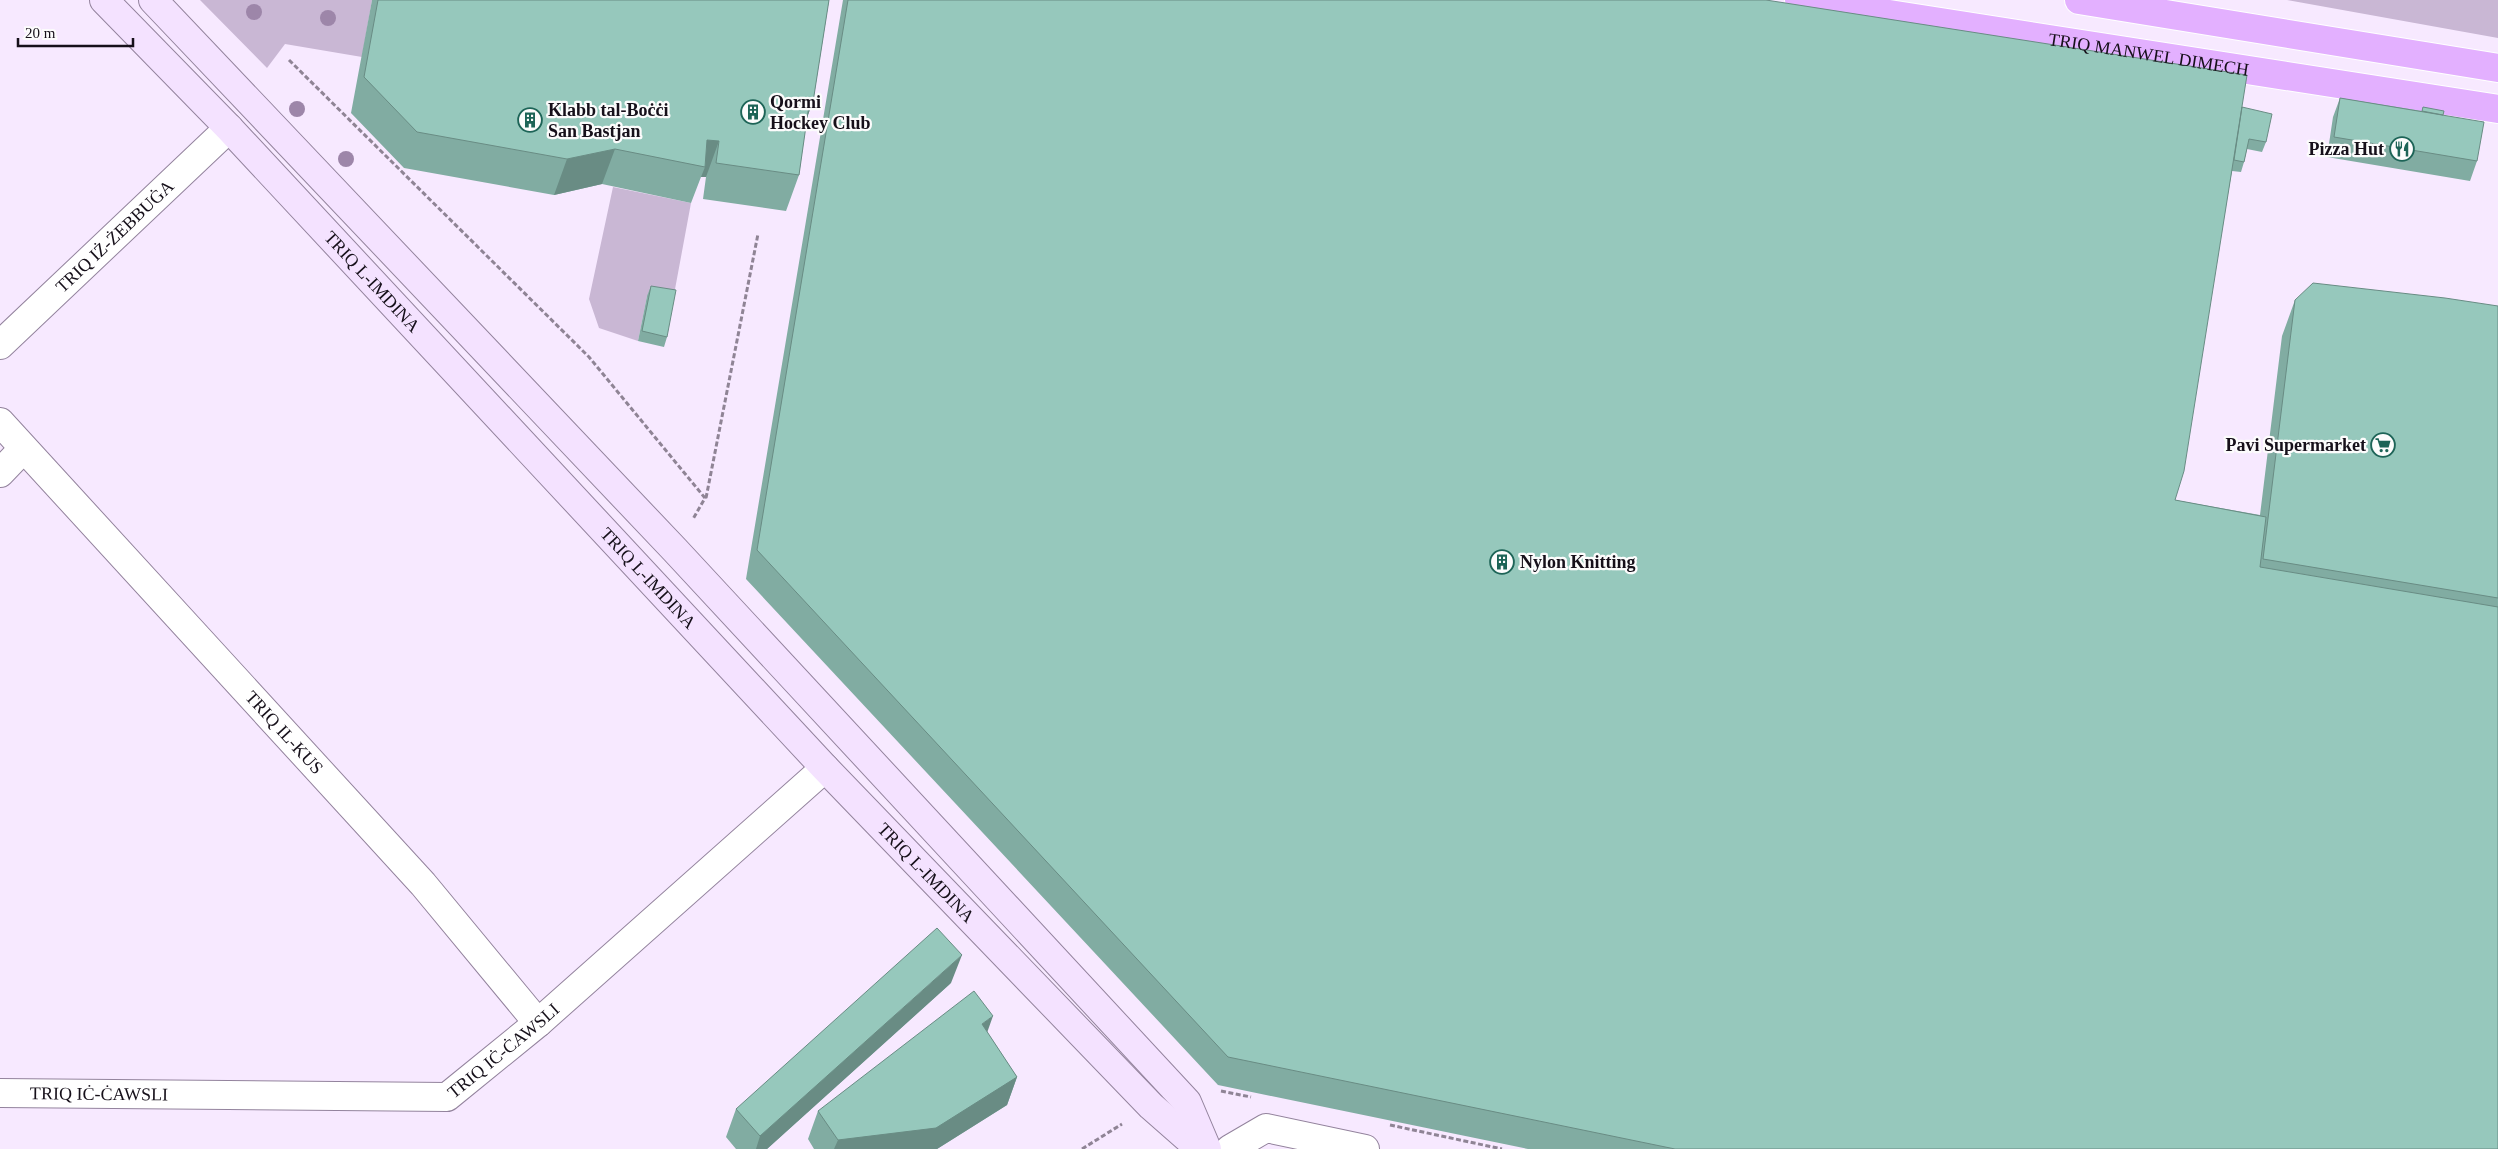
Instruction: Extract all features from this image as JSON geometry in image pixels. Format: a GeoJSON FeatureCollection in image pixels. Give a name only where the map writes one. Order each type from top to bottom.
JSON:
{"type":"FeatureCollection","features":[{"type":"Feature","properties":{"kind":"highway","name":"TRIQ MANWEL DIMECH"},"geometry":{"type":"LineString","coordinates":[[1799,0],[2498,109]]}},
{"type":"Feature","properties":{"kind":"highway"},"geometry":{"type":"LineString","coordinates":[[2079,0],[2498,68]]}},
{"type":"Feature","properties":{"kind":"main road","name":"TRIQ L-IMDINA"},"geometry":{"type":"LineString","coordinates":[[104,0],[230,128],[825,768],[1152,1106],[1200,1149]]}},
{"type":"Feature","properties":{"kind":"main road","name":"TRIQ L-IMDINA"},"geometry":{"type":"LineString","coordinates":[[153,0],[675,550],[1187,1102],[1208,1149]]}},
{"type":"Feature","properties":{"kind":"street","name":"TRIQ IŻ-ŻEBBUĠA"},"geometry":{"type":"LineString","coordinates":[[0,345],[230,128]]}},
{"type":"Feature","properties":{"kind":"street","name":"TRIQ IL-KUS"},"geometry":{"type":"LineString","coordinates":[[0,422],[423,884],[538,1023]]}},
{"type":"Feature","properties":{"kind":"street"},"geometry":{"type":"LineString","coordinates":[[0,473],[23,448]]}},
{"type":"Feature","properties":{"kind":"street","name":"TRIQ IĊ-ĊAWSLI"},"geometry":{"type":"LineString","coordinates":[[0,1093],[447,1097],[538,1023],[825,768]]}},
{"type":"Feature","properties":{"kind":"street"},"geometry":{"type":"LineString","coordinates":[[1230,1149],[1266,1128],[1365,1149]]}},
{"type":"Feature","properties":{"kind":"path"},"geometry":{"type":"LineString","coordinates":[[289,60],[589,357],[706,498]]}},
{"type":"Feature","properties":{"kind":"path"},"geometry":{"type":"LineString","coordinates":[[675,550],[706,498],[758,234]]}},
{"type":"Feature","properties":{"kind":"path"},"geometry":{"type":"LineString","coordinates":[[1212,1090],[1259,1099]]}},
{"type":"Feature","properties":{"kind":"path"},"geometry":{"type":"LineString","coordinates":[[1082,1149],[1152,1106]]}},
{"type":"Feature","properties":{"kind":"path"},"geometry":{"type":"LineString","coordinates":[[1382,1124],[1502,1149]]}},
{"type":"Feature","properties":{"kind":"shaded area"},"geometry":{"type":"Polygon","coordinates":[[[200,0],[372,0],[362,57],[285,44],[267,68],[200,0]]]}},
{"type":"Feature","properties":{"kind":"shaded area"},"geometry":{"type":"Polygon","coordinates":[[[2287,0],[2498,0],[2498,38],[2287,0]]]}},
{"type":"Feature","properties":{"kind":"shaded area"},"geometry":{"type":"Polygon","coordinates":[[[613,187],[691,203],[673,300],[647,296],[638,341],[599,328],[589,299],[613,187]]]}},
{"type":"Feature","properties":{"kind":"building","name":"Qormi Hockey Club"},"geometry":{"type":"Polygon","coordinates":[[[378,0],[829,0],[813,102],[809,105],[799,175],[716,163],[719,141],[707,140],[705,167],[615,149],[567,159],[417,132],[364,77],[378,0]]]}},
{"type":"Feature","properties":{"kind":"building","name":"Nylon Knitting"},"geometry":{"type":"Polygon","coordinates":[[[848,0],[1766,0],[2247,75],[2184,471],[2175,500],[2266,517],[2260,567],[2498,607],[2498,1149],[1675,1149],[1228,1057],[757,550],[848,0]]]}},
{"type":"Feature","properties":{"kind":"building"},"geometry":{"type":"Polygon","coordinates":[[[2340,98],[2484,122],[2477,161],[2334,137],[2340,98]]]}},
{"type":"Feature","properties":{"kind":"building"},"geometry":{"type":"Polygon","coordinates":[[[2242,107],[2272,114],[2266,142],[2249,139],[2244,162],[2234,160],[2242,107]]]}},
{"type":"Feature","properties":{"kind":"building"},"geometry":{"type":"Polygon","coordinates":[[[2423,107],[2444,111],[2443,115],[2422,111],[2423,107]]]}},
{"type":"Feature","properties":{"kind":"building","name":"Pavi Supermarket"},"geometry":{"type":"Polygon","coordinates":[[[2313,283],[2498,306],[2498,598],[2263,559],[2295,300],[2313,283]]]}},
{"type":"Feature","properties":{"kind":"building"},"geometry":{"type":"Polygon","coordinates":[[[651,286],[676,290],[667,337],[642,331],[651,286]]]}},
{"type":"Feature","properties":{"kind":"building"},"geometry":{"type":"Polygon","coordinates":[[[937,928],[962,955],[760,1136],[736,1109],[937,928]]]}},
{"type":"Feature","properties":{"kind":"building"},"geometry":{"type":"Polygon","coordinates":[[[974,991],[993,1016],[982,1024],[1017,1077],[936,1128],[838,1140],[818,1111],[974,991]]]}},
{"type":"Feature","properties":{"kind":"place","name":"Qormi Hockey Club"},"geometry":{"type":"Point","coordinates":[753,112]}},
{"type":"Feature","properties":{"kind":"place","name":"Klabb tal-Boċċi San Bastjan"},"geometry":{"type":"Point","coordinates":[530,120]}},
{"type":"Feature","properties":{"kind":"place","name":"Pizza Hut"},"geometry":{"type":"Point","coordinates":[2402,149]}},
{"type":"Feature","properties":{"kind":"place","name":"Pavi Supermarket"},"geometry":{"type":"Point","coordinates":[2383,445]}},
{"type":"Feature","properties":{"kind":"place","name":"Nylon Knitting"},"geometry":{"type":"Point","coordinates":[1502,562]}}]}
